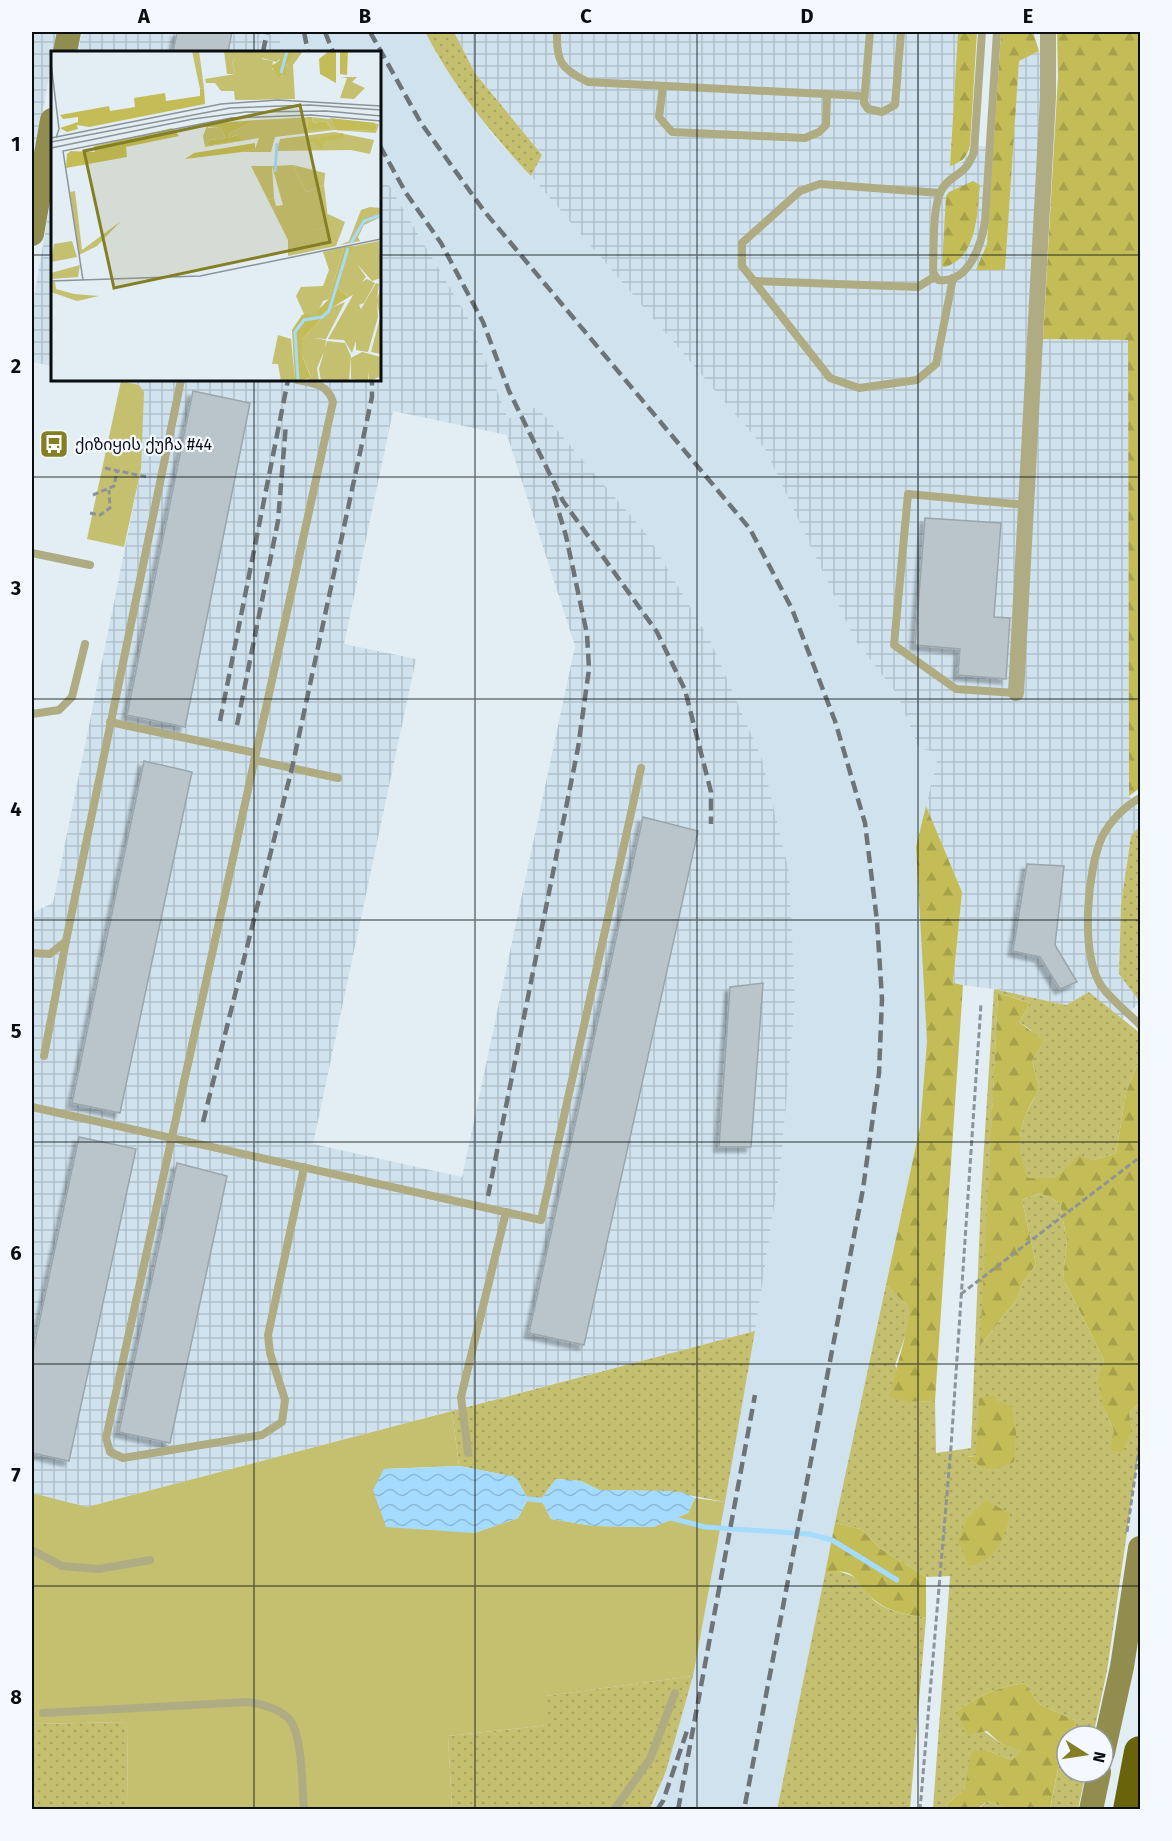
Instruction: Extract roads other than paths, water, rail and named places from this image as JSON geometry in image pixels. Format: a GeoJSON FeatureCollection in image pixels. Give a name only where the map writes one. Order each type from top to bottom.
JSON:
{"type":"FeatureCollection","features":[{"type":"Feature","properties":{"kind":"highway"},"geometry":{"type":"LineString","coordinates":[[1129,1809],[1140,1752]]}},
{"type":"Feature","properties":{"kind":"street"},"geometry":{"type":"LineString","coordinates":[[65,51],[69,32]]}},
{"type":"Feature","properties":{"kind":"street"},"geometry":{"type":"LineString","coordinates":[[1016,693],[1048,97],[1048,32]]}},
{"type":"Feature","properties":{"kind":"street"},"geometry":{"type":"LineString","coordinates":[[32,234],[40,211],[51,128]]}},
{"type":"Feature","properties":{"kind":"street"},"geometry":{"type":"LineString","coordinates":[[1110,1724],[1122,1667],[1140,1548]]}},
{"type":"Feature","properties":{"kind":"street"},"geometry":{"type":"LineString","coordinates":[[1091,1809],[1096,1784]]}},
{"type":"Feature","properties":{"kind":"lane"},"geometry":{"type":"LineString","coordinates":[[557,32],[556,55],[569,73],[588,82],[864,96]]}},
{"type":"Feature","properties":{"kind":"lane"},"geometry":{"type":"LineString","coordinates":[[870,32],[864,103],[868,109],[882,112],[895,105],[901,32]]}},
{"type":"Feature","properties":{"kind":"lane"},"geometry":{"type":"LineString","coordinates":[[934,277],[940,193],[970,164],[974,152],[982,32]]}},
{"type":"Feature","properties":{"kind":"lane"},"geometry":{"type":"LineString","coordinates":[[934,277],[943,281],[953,278],[976,256],[985,222],[997,32]]}},
{"type":"Feature","properties":{"kind":"lane"},"geometry":{"type":"LineString","coordinates":[[663,86],[659,117],[672,132],[805,138],[819,132],[826,125],[827,94]]}},
{"type":"Feature","properties":{"kind":"lane"},"geometry":{"type":"LineString","coordinates":[[940,193],[820,184],[800,191],[742,243],[742,266],[830,378],[859,388],[917,380],[936,364],[953,278]]}},
{"type":"Feature","properties":{"kind":"lane"},"geometry":{"type":"LineString","coordinates":[[754,281],[918,287],[934,277]]}},
{"type":"Feature","properties":{"kind":"lane"},"geometry":{"type":"LineString","coordinates":[[44,1056],[181,381]]}},
{"type":"Feature","properties":{"kind":"lane"},"geometry":{"type":"LineString","coordinates":[[303,381],[320,384],[327,389],[333,402],[106,1438],[110,1452],[123,1458],[262,1435],[282,1422],[285,1400],[270,1353],[268,1335],[303,1167]]}},
{"type":"Feature","properties":{"kind":"lane"},"geometry":{"type":"LineString","coordinates":[[1016,693],[956,689],[894,645],[908,494],[1026,505]]}},
{"type":"Feature","properties":{"kind":"lane"},"geometry":{"type":"LineString","coordinates":[[32,553],[90,565]]}},
{"type":"Feature","properties":{"kind":"lane"},"geometry":{"type":"LineString","coordinates":[[32,714],[59,710],[72,697],[85,644]]}},
{"type":"Feature","properties":{"kind":"lane"},"geometry":{"type":"LineString","coordinates":[[110,722],[338,778]]}},
{"type":"Feature","properties":{"kind":"lane"},"geometry":{"type":"LineString","coordinates":[[32,1107],[541,1220],[641,768]]}},
{"type":"Feature","properties":{"kind":"lane"},"geometry":{"type":"LineString","coordinates":[[1140,798],[1126,806],[1102,837],[1090,886],[1087,933],[1099,983],[1140,1025]]}},
{"type":"Feature","properties":{"kind":"lane"},"geometry":{"type":"LineString","coordinates":[[32,953],[50,954],[66,941]]}},
{"type":"Feature","properties":{"kind":"lane"},"geometry":{"type":"LineString","coordinates":[[468,1453],[461,1397],[506,1212]]}},
{"type":"Feature","properties":{"kind":"lane"},"geometry":{"type":"LineString","coordinates":[[32,1550],[62,1566],[99,1569],[150,1560]]}},
{"type":"Feature","properties":{"kind":"lane"},"geometry":{"type":"LineString","coordinates":[[614,1809],[651,1759],[675,1693]]}},
{"type":"Feature","properties":{"kind":"lane"},"geometry":{"type":"LineString","coordinates":[[43,1713],[248,1702],[264,1705],[288,1718],[297,1737],[304,1809]]}},
{"type":"Feature","properties":{"kind":"water"},"geometry":{"type":"Polygon","coordinates":[[[459,1466],[516,1477],[528,1499],[518,1518],[474,1533],[386,1527],[373,1490],[384,1469],[459,1466]]]}},
{"type":"Feature","properties":{"kind":"water"},"geometry":{"type":"Polygon","coordinates":[[[556,1479],[581,1481],[599,1490],[682,1492],[695,1498],[688,1513],[653,1527],[594,1526],[551,1519],[541,1499],[556,1479]]]}},
{"type":"Feature","properties":{"kind":"waterway"},"geometry":{"type":"LineString","coordinates":[[528,1499],[548,1501]]}},
{"type":"Feature","properties":{"kind":"waterway"},"geometry":{"type":"LineString","coordinates":[[667,1517],[705,1527],[809,1534],[832,1540],[897,1580]]}},
{"type":"Feature","properties":{"kind":"railway"},"geometry":{"type":"LineString","coordinates":[[263,51],[267,32]]}},
{"type":"Feature","properties":{"kind":"railway"},"geometry":{"type":"LineString","coordinates":[[304,32],[308,51]]}},
{"type":"Feature","properties":{"kind":"railway"},"geometry":{"type":"LineString","coordinates":[[325,32],[333,51]]}},
{"type":"Feature","properties":{"kind":"railway"},"geometry":{"type":"LineString","coordinates":[[370,32],[381,51]]}},
{"type":"Feature","properties":{"kind":"railway"},"geometry":{"type":"LineString","coordinates":[[381,52],[421,123],[484,211],[750,529],[792,609],[835,721],[865,823],[877,921],[882,999],[879,1073],[863,1189],[744,1810]]}},
{"type":"Feature","properties":{"kind":"railway"},"geometry":{"type":"LineString","coordinates":[[381,148],[406,193],[441,243],[483,322],[509,391],[563,501],[657,632],[685,690],[711,792],[711,824]]}},
{"type":"Feature","properties":{"kind":"railway"},"geometry":{"type":"LineString","coordinates":[[220,721],[288,381]]}},
{"type":"Feature","properties":{"kind":"railway"},"geometry":{"type":"LineString","coordinates":[[203,1122],[292,768],[372,397],[372,381]]}},
{"type":"Feature","properties":{"kind":"railway"},"geometry":{"type":"LineString","coordinates":[[237,725],[278,521],[286,424]]}},
{"type":"Feature","properties":{"kind":"railway"},"geometry":{"type":"LineString","coordinates":[[488,1196],[578,748],[589,669],[587,634],[566,536],[553,493]]}},
{"type":"Feature","properties":{"kind":"railway"},"geometry":{"type":"LineString","coordinates":[[678,1810],[755,1395]]}},
{"type":"Feature","properties":{"kind":"railway"},"geometry":{"type":"LineString","coordinates":[[657,1810],[663,1801],[687,1731]]}},
{"type":"Feature","properties":{"kind":"place","name":"ქიზიყის ქუჩა #44"},"geometry":{"type":"Point","coordinates":[54,444]}}]}
